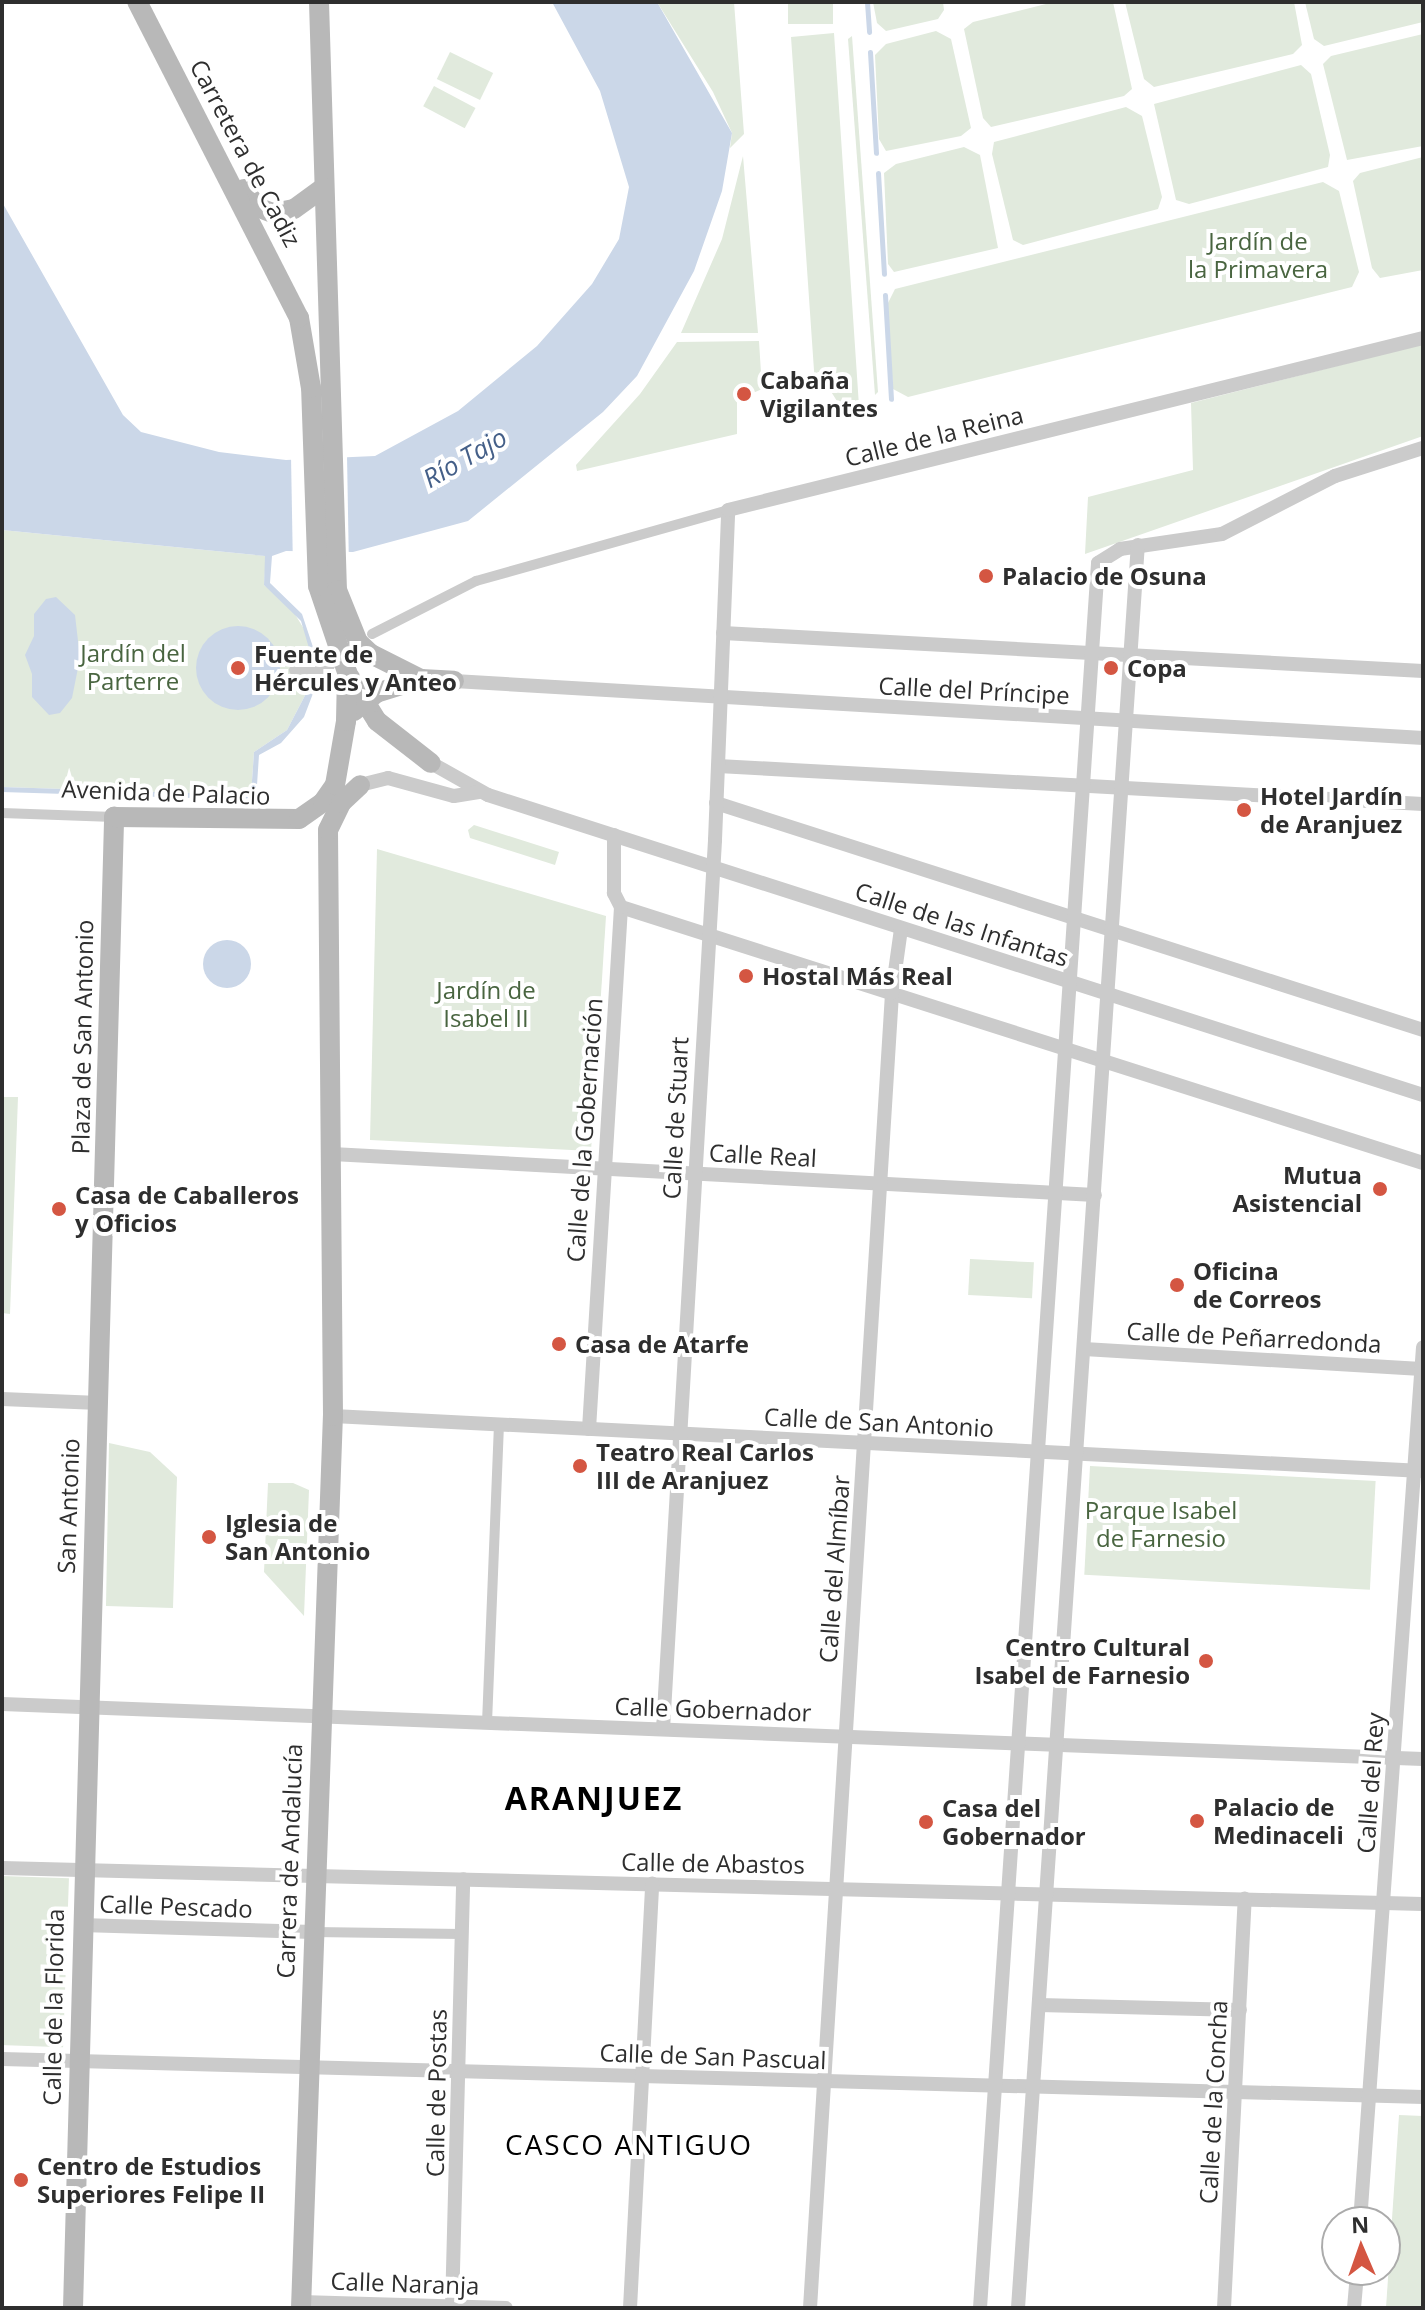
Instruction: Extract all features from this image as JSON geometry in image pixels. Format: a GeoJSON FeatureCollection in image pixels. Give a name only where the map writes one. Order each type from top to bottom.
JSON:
{"type":"FeatureCollection","features":[{"type":"Feature","properties":{"kind":"main road","name":"Carretera de Cadiz"},"geometry":{"type":"LineString","coordinates":[[137,2],[287,286],[303,332],[323,456]]}},
{"type":"Feature","properties":{"kind":"main road"},"geometry":{"type":"LineString","coordinates":[[319,2],[323,188],[334,387],[323,456],[324,553],[318,586],[341,660],[362,702],[395,737],[431,763]]}},
{"type":"Feature","properties":{"kind":"main road"},"geometry":{"type":"LineString","coordinates":[[228,178],[239,181],[266,212],[294,209],[323,188]]}},
{"type":"Feature","properties":{"kind":"main road"},"geometry":{"type":"LineString","coordinates":[[324,553],[358,642],[386,664],[421,679],[454,681]]}},
{"type":"Feature","properties":{"kind":"main road"},"geometry":{"type":"LineString","coordinates":[[333,1416],[329,814],[339,775],[346,721],[341,660]]}},
{"type":"Feature","properties":{"kind":"main road"},"geometry":{"type":"LineString","coordinates":[[346,721],[362,702],[421,679]]}},
{"type":"Feature","properties":{"kind":"main road","name":"Avenida de Palacio"},"geometry":{"type":"LineString","coordinates":[[114,817],[299,819],[329,814],[360,785]]}},
{"type":"Feature","properties":{"kind":"main road","name":"Plaza de San Antonio"},"geometry":{"type":"LineString","coordinates":[[99,1403],[114,817]]}},
{"type":"Feature","properties":{"kind":"main road","name":"San Antonio"},"geometry":{"type":"LineString","coordinates":[[86,1707],[99,1403]]}},
{"type":"Feature","properties":{"kind":"main road","name":"Carrera de Andalucía"},"geometry":{"type":"LineString","coordinates":[[301,2305],[319,1716],[333,1416]]}},
{"type":"Feature","properties":{"kind":"main road","name":"Calle de la Florida"},"geometry":{"type":"LineString","coordinates":[[73,2308],[86,1707]]}},
{"type":"Feature","properties":{"kind":"street","name":"Calle de la Reina"},"geometry":{"type":"LineString","coordinates":[[372,634],[476,581],[728,510],[1423,338]]}},
{"type":"Feature","properties":{"kind":"street"},"geometry":{"type":"LineString","coordinates":[[980,2308],[1098,563],[1138,545],[1222,534],[1335,476],[1423,448]]}},
{"type":"Feature","properties":{"kind":"street","name":"Calle de Stuart"},"geometry":{"type":"LineString","coordinates":[[663,1729],[713,867],[728,510]]}},
{"type":"Feature","properties":{"kind":"street"},"geometry":{"type":"LineString","coordinates":[[1018,2308],[1138,545]]}},
{"type":"Feature","properties":{"kind":"street","name":"Calle del Príncipe"},"geometry":{"type":"LineString","coordinates":[[723,633],[1423,671]]}},
{"type":"Feature","properties":{"kind":"street"},"geometry":{"type":"LineString","coordinates":[[294,670],[328,669],[341,660]]}},
{"type":"Feature","properties":{"kind":"street","name":"Calle del Príncipe"},"geometry":{"type":"LineString","coordinates":[[454,681],[1423,738]]}},
{"type":"Feature","properties":{"kind":"street"},"geometry":{"type":"LineString","coordinates":[[431,763],[483,794]]}},
{"type":"Feature","properties":{"kind":"street"},"geometry":{"type":"LineString","coordinates":[[718,766],[1423,804]]}},
{"type":"Feature","properties":{"kind":"street"},"geometry":{"type":"LineString","coordinates":[[360,785],[388,778],[454,796],[483,794]]}},
{"type":"Feature","properties":{"kind":"street","name":"Calle de las Infantas"},"geometry":{"type":"LineString","coordinates":[[483,794],[1423,1095]]}},
{"type":"Feature","properties":{"kind":"street","name":"Calle de las Infantas"},"geometry":{"type":"LineString","coordinates":[[716,803],[1423,1030]]}},
{"type":"Feature","properties":{"kind":"street","name":"Avenida de Palacio"},"geometry":{"type":"LineString","coordinates":[[2,813],[114,817]]}},
{"type":"Feature","properties":{"kind":"street","name":"Calle de la Gobernación"},"geometry":{"type":"LineString","coordinates":[[589,1429],[621,907],[614,893],[614,835]]}},
{"type":"Feature","properties":{"kind":"street"},"geometry":{"type":"LineString","coordinates":[[621,907],[1423,1163]]}},
{"type":"Feature","properties":{"kind":"street","name":"Calle del Almíbar"},"geometry":{"type":"LineString","coordinates":[[810,2308],[892,993],[901,929]]}},
{"type":"Feature","properties":{"kind":"street","name":"Calle Real"},"geometry":{"type":"LineString","coordinates":[[332,1154],[1095,1195]]}},
{"type":"Feature","properties":{"kind":"street","name":"Calle del Rey"},"geometry":{"type":"LineString","coordinates":[[1361,2206],[1394,1757],[1419,1471],[1423,1347]]}},
{"type":"Feature","properties":{"kind":"street","name":"Calle de Peñarredonda"},"geometry":{"type":"LineString","coordinates":[[1084,1349],[1421,1369]]}},
{"type":"Feature","properties":{"kind":"street"},"geometry":{"type":"LineString","coordinates":[[2,1399],[99,1403]]}},
{"type":"Feature","properties":{"kind":"street","name":"Calle de San Antonio"},"geometry":{"type":"LineString","coordinates":[[333,1416],[1419,1471]]}},
{"type":"Feature","properties":{"kind":"street"},"geometry":{"type":"LineString","coordinates":[[487,1723],[499,1425]]}},
{"type":"Feature","properties":{"kind":"street","name":"Calle Gobernador"},"geometry":{"type":"LineString","coordinates":[[2,1704],[1423,1759]]}},
{"type":"Feature","properties":{"kind":"street","name":"Calle de Abastos"},"geometry":{"type":"LineString","coordinates":[[2,1868],[1423,1904]]}},
{"type":"Feature","properties":{"kind":"street","name":"Calle de Postas"},"geometry":{"type":"LineString","coordinates":[[452,2307],[463,1879]]}},
{"type":"Feature","properties":{"kind":"street"},"geometry":{"type":"LineString","coordinates":[[630,2308],[645,2076],[652,1884]]}},
{"type":"Feature","properties":{"kind":"street","name":"Calle de la Concha"},"geometry":{"type":"LineString","coordinates":[[1224,2308],[1245,1899]]}},
{"type":"Feature","properties":{"kind":"street","name":"Calle Pescado"},"geometry":{"type":"LineString","coordinates":[[81,1925],[462,1934]]}},
{"type":"Feature","properties":{"kind":"street"},"geometry":{"type":"LineString","coordinates":[[1039,2005],[1240,2010]]}},
{"type":"Feature","properties":{"kind":"street","name":"Calle de San Pascual"},"geometry":{"type":"LineString","coordinates":[[2,2059],[1423,2097]]}},
{"type":"Feature","properties":{"kind":"street"},"geometry":{"type":"LineString","coordinates":[[1354,2308],[1356,2286]]}},
{"type":"Feature","properties":{"kind":"street","name":"Calle Naranja"},"geometry":{"type":"LineString","coordinates":[[301,2305],[506,2308]]}},
{"type":"Feature","properties":{"kind":"green space"},"geometry":{"type":"Polygon","coordinates":[[[657,2],[734,2],[744,134],[730,148],[732,133],[713,92],[657,2]]]}},
{"type":"Feature","properties":{"kind":"green space"},"geometry":{"type":"Polygon","coordinates":[[[788,2],[833,2],[833,24],[788,24],[788,2]]]}},
{"type":"Feature","properties":{"kind":"green space"},"geometry":{"type":"Polygon","coordinates":[[[873,2],[943,2],[944,10],[938,19],[886,31],[877,23],[873,2]]]}},
{"type":"Feature","properties":{"kind":"green space"},"geometry":{"type":"Polygon","coordinates":[[[1054,2],[1113,2],[1132,89],[1124,96],[991,127],[983,118],[964,29],[973,22],[1054,2]]]}},
{"type":"Feature","properties":{"kind":"green space"},"geometry":{"type":"Polygon","coordinates":[[[1125,2],[1294,2],[1302,45],[1293,54],[1154,87],[1144,79],[1125,2]]]}},
{"type":"Feature","properties":{"kind":"green space"},"geometry":{"type":"Polygon","coordinates":[[[1305,2],[1423,2],[1423,22],[1324,46],[1314,39],[1305,2]]]}},
{"type":"Feature","properties":{"kind":"green space"},"geometry":{"type":"Polygon","coordinates":[[[936,31],[951,39],[971,128],[961,136],[886,151],[879,139],[875,55],[886,44],[936,31]]]}},
{"type":"Feature","properties":{"kind":"green space"},"geometry":{"type":"Polygon","coordinates":[[[834,33],[859,406],[842,409],[830,390],[815,385],[791,37],[834,33]]]}},
{"type":"Feature","properties":{"kind":"green space"},"geometry":{"type":"Polygon","coordinates":[[[1423,34],[1423,146],[1347,160],[1323,64],[1331,56],[1423,34]]]}},
{"type":"Feature","properties":{"kind":"green space"},"geometry":{"type":"Polygon","coordinates":[[[852,36],[878,392],[875,395],[848,39],[852,36]]]}},
{"type":"Feature","properties":{"kind":"green space"},"geometry":{"type":"Polygon","coordinates":[[[450,52],[493,73],[480,100],[437,79],[450,52]]]}},
{"type":"Feature","properties":{"kind":"green space"},"geometry":{"type":"Polygon","coordinates":[[[1301,65],[1311,74],[1330,155],[1328,167],[1189,204],[1176,200],[1154,104],[1301,65]]]}},
{"type":"Feature","properties":{"kind":"green space"},"geometry":{"type":"Polygon","coordinates":[[[434,86],[475,108],[465,128],[423,106],[434,86]]]}},
{"type":"Feature","properties":{"kind":"green space"},"geometry":{"type":"Polygon","coordinates":[[[1126,107],[1142,116],[1162,197],[1158,209],[1023,245],[1013,240],[992,154],[994,142],[1126,107]]]}},
{"type":"Feature","properties":{"kind":"green space"},"geometry":{"type":"Polygon","coordinates":[[[964,147],[980,155],[998,248],[894,272],[888,264],[884,173],[896,164],[964,147]]]}},
{"type":"Feature","properties":{"kind":"green space"},"geometry":{"type":"Polygon","coordinates":[[[743,156],[758,333],[681,333],[722,239],[743,156]]]}},
{"type":"Feature","properties":{"kind":"green space","name":"Jardín de la Primavera"},"geometry":{"type":"Polygon","coordinates":[[[1423,157],[1423,270],[1380,278],[1372,268],[1353,181],[1360,173],[1423,157]]]}},
{"type":"Feature","properties":{"kind":"green space","name":"Jardín de la Primavera"},"geometry":{"type":"Polygon","coordinates":[[[1323,182],[1339,191],[1359,272],[1352,287],[908,397],[893,389],[887,305],[895,289],[1323,182]]]}},
{"type":"Feature","properties":{"kind":"green space"},"geometry":{"type":"Polygon","coordinates":[[[759,341],[762,389],[753,393],[746,386],[737,389],[737,434],[577,471],[576,465],[640,394],[677,342],[759,341]]]}},
{"type":"Feature","properties":{"kind":"green space"},"geometry":{"type":"Polygon","coordinates":[[[1423,344],[1423,436],[1085,554],[1088,497],[1193,470],[1191,403],[1423,344]]]}},
{"type":"Feature","properties":{"kind":"green space","name":"Jardín del Parterre"},"geometry":{"type":"Polygon","coordinates":[[[2,530],[266,556],[264,585],[288,603],[309,637],[312,682],[287,730],[254,752],[251,795],[2,787],[2,530]]]}},
{"type":"Feature","properties":{"kind":"green space"},"geometry":{"type":"Polygon","coordinates":[[[474,825],[559,852],[555,865],[470,838],[468,830],[474,825]]]}},
{"type":"Feature","properties":{"kind":"green space","name":"Jardín de Isabel II"},"geometry":{"type":"Polygon","coordinates":[[[377,849],[606,916],[591,1151],[370,1140],[377,849]]]}},
{"type":"Feature","properties":{"kind":"green space"},"geometry":{"type":"Polygon","coordinates":[[[2,1097],[18,1097],[10,1314],[2,1313],[2,1097]]]}},
{"type":"Feature","properties":{"kind":"green space"},"geometry":{"type":"Polygon","coordinates":[[[970,1259],[1034,1262],[1032,1298],[968,1295],[970,1259]]]}},
{"type":"Feature","properties":{"kind":"green space"},"geometry":{"type":"Polygon","coordinates":[[[109,1443],[150,1452],[177,1477],[173,1608],[106,1606],[109,1443]]]}},
{"type":"Feature","properties":{"kind":"green space","name":"Parque Isabel de Farnesio"},"geometry":{"type":"Polygon","coordinates":[[[1090,1466],[1376,1481],[1370,1590],[1084,1575],[1090,1466]]]}},
{"type":"Feature","properties":{"kind":"green space"},"geometry":{"type":"Polygon","coordinates":[[[268,1483],[293,1483],[309,1490],[304,1616],[264,1572],[268,1483]]]}},
{"type":"Feature","properties":{"kind":"green space"},"geometry":{"type":"Polygon","coordinates":[[[2,1876],[69,1878],[63,2047],[2,2045],[2,1876]]]}},
{"type":"Feature","properties":{"kind":"green space"},"geometry":{"type":"Polygon","coordinates":[[[1399,2115],[1423,2116],[1423,2308],[1386,2308],[1387,2286],[1401,2286],[1401,2206],[1393,2206],[1399,2115]]]}},
{"type":"Feature","properties":{"kind":"water","name":"Río Tajo"},"geometry":{"type":"Polygon","coordinates":[[[552,2],[657,2],[732,133],[722,191],[694,271],[637,376],[603,412],[468,521],[353,552],[286,551],[272,556],[270,583],[302,614],[318,662],[313,662],[301,621],[264,585],[265,556],[2,530],[2,202],[123,415],[141,432],[219,452],[286,460],[375,456],[458,411],[537,346],[592,284],[619,239],[629,187],[600,91],[552,2]]]}},
{"type":"Feature","properties":{"kind":"water"},"geometry":{"type":"Polygon","coordinates":[[[56,597],[75,615],[80,658],[72,698],[60,713],[49,715],[32,697],[32,674],[25,655],[34,636],[34,614],[46,599],[56,597]]]}},
{"type":"Feature","properties":{"kind":"water","name":"Fuente de Hércules y Anteo"},"geometry":{"type":"Polygon","coordinates":[[[238,626],[254,629],[268,638],[277,652],[280,668],[277,684],[268,698],[254,707],[238,710],[222,707],[208,698],[199,684],[196,668],[199,652],[208,638],[222,629],[238,626]]]}},
{"type":"Feature","properties":{"kind":"water"},"geometry":{"type":"Polygon","coordinates":[[[312,682],[317,683],[304,717],[281,743],[259,755],[256,800],[2,792],[2,787],[251,795],[254,752],[287,730],[312,682]]]}},
{"type":"Feature","properties":{"kind":"water"},"geometry":{"type":"Polygon","coordinates":[[[227,940],[244,947],[251,964],[244,981],[227,988],[210,981],[203,964],[210,947],[227,940]]]}},
{"type":"Feature","properties":{"kind":"pier"},"geometry":{"type":"Polygon","coordinates":[[[347,455],[349,552],[293,553],[291,456],[347,455]]]}},
{"type":"Feature","properties":{"kind":"waterway"},"geometry":{"type":"LineString","coordinates":[[867,2],[869,32]]}},
{"type":"Feature","properties":{"kind":"waterway"},"geometry":{"type":"LineString","coordinates":[[870,52],[876,153]]}},
{"type":"Feature","properties":{"kind":"waterway"},"geometry":{"type":"LineString","coordinates":[[878,173],[884,274]]}},
{"type":"Feature","properties":{"kind":"waterway"},"geometry":{"type":"LineString","coordinates":[[885,295],[891,399]]}},
{"type":"Feature","properties":{"kind":"place","name":"Cabaña Vigilantes"},"geometry":{"type":"Point","coordinates":[744,394]}},
{"type":"Feature","properties":{"kind":"place","name":"Palacio de Osuna"},"geometry":{"type":"Point","coordinates":[986,576]}},
{"type":"Feature","properties":{"kind":"place","name":"Fuente de Hércules y Anteo"},"geometry":{"type":"Point","coordinates":[238,668]}},
{"type":"Feature","properties":{"kind":"place","name":"Copa"},"geometry":{"type":"Point","coordinates":[1111,668]}},
{"type":"Feature","properties":{"kind":"place","name":"Hotel Jardín de Aranjuez"},"geometry":{"type":"Point","coordinates":[1244,810]}},
{"type":"Feature","properties":{"kind":"place","name":"Hostal Más Real"},"geometry":{"type":"Point","coordinates":[746,976]}},
{"type":"Feature","properties":{"kind":"place","name":"Mutua Asistencial"},"geometry":{"type":"Point","coordinates":[1380,1189]}},
{"type":"Feature","properties":{"kind":"place","name":"Casa de Caballeros y Oficios"},"geometry":{"type":"Point","coordinates":[59,1209]}},
{"type":"Feature","properties":{"kind":"place","name":"Oficina de Correos"},"geometry":{"type":"Point","coordinates":[1177,1285]}},
{"type":"Feature","properties":{"kind":"place","name":"Casa de Atarfe"},"geometry":{"type":"Point","coordinates":[559,1344]}},
{"type":"Feature","properties":{"kind":"place","name":"Teatro Real Carlos III de Aranjuez"},"geometry":{"type":"Point","coordinates":[580,1466]}},
{"type":"Feature","properties":{"kind":"place","name":"Iglesia de San Antonio"},"geometry":{"type":"Point","coordinates":[209,1537]}},
{"type":"Feature","properties":{"kind":"place","name":"Centro Cultural Isabel de Farnesio"},"geometry":{"type":"Point","coordinates":[1206,1661]}},
{"type":"Feature","properties":{"kind":"place","name":"Palacio de Medinaceli"},"geometry":{"type":"Point","coordinates":[1197,1821]}},
{"type":"Feature","properties":{"kind":"place","name":"Casa del Gobernador"},"geometry":{"type":"Point","coordinates":[926,1822]}},
{"type":"Feature","properties":{"kind":"place","name":"Centro de Estudios Superiores Felipe II"},"geometry":{"type":"Point","coordinates":[21,2180]}},
{"type":"Feature","properties":{"kind":"district","name":"ARANJUEZ"},"geometry":{"type":"Point","coordinates":[594,1798]}},
{"type":"Feature","properties":{"kind":"district","name":"CASCO ANTIGUO"},"geometry":{"type":"Point","coordinates":[629,2144]}}]}
